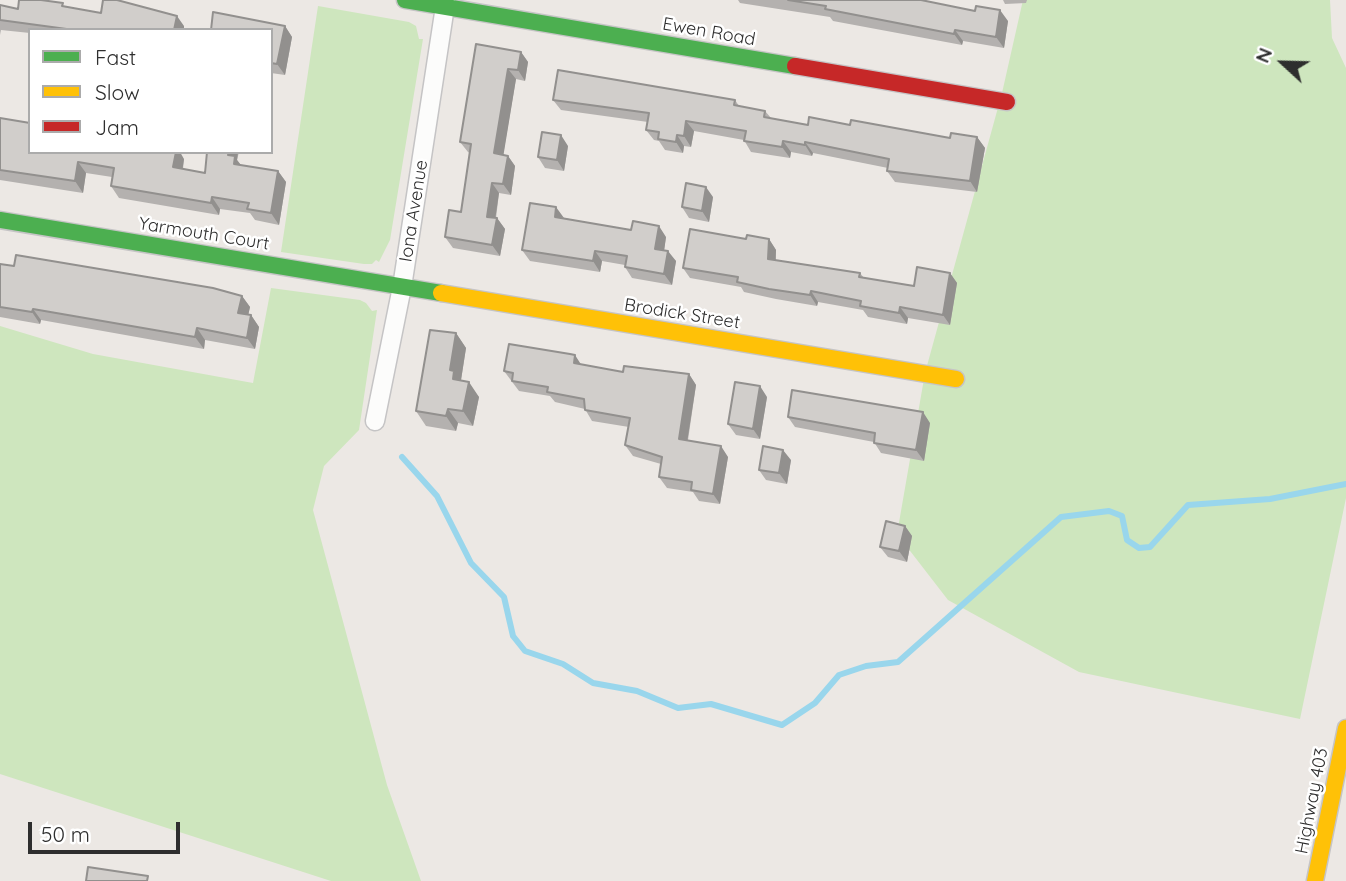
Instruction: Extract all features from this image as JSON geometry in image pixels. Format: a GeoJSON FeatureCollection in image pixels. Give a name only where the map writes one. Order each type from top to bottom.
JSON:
{"type":"FeatureCollection","features":[{"type":"Feature","properties":{"kind":"main road","name":"Ewen Road"},"geometry":{"type":"LineString","coordinates":[[405,0],[446,3],[1007,102]]}},
{"type":"Feature","properties":{"kind":"main road","name":"Yarmouth Court"},"geometry":{"type":"LineString","coordinates":[[0,220],[402,287]]}},
{"type":"Feature","properties":{"kind":"main road","name":"Brodick Street"},"geometry":{"type":"LineString","coordinates":[[402,287],[956,379]]}},
{"type":"Feature","properties":{"kind":"main road","name":"Highway 403"},"geometry":{"type":"LineString","coordinates":[[1315,881],[1346,728]]}},
{"type":"Feature","properties":{"kind":"street","name":"Iona Avenue"},"geometry":{"type":"LineString","coordinates":[[375,421],[402,287],[446,3]]}},
{"type":"Feature","properties":{"kind":"green space"},"geometry":{"type":"Polygon","coordinates":[[[1023,0],[1330,0],[1332,38],[1346,68],[1346,498],[1300,719],[1079,672],[948,600],[897,534],[925,373],[1002,93],[1023,0]]]}},
{"type":"Feature","properties":{"kind":"green space"},"geometry":{"type":"Polygon","coordinates":[[[318,6],[409,22],[416,26],[419,39],[423,39],[390,240],[379,262],[376,260],[372,264],[281,252],[318,6]]]}},
{"type":"Feature","properties":{"kind":"green space"},"geometry":{"type":"Polygon","coordinates":[[[271,288],[360,300],[372,311],[377,310],[359,430],[324,466],[313,510],[387,785],[421,881],[331,881],[0,774],[0,326],[93,354],[253,383],[271,288]]]}},
{"type":"Feature","properties":{"kind":"building"},"geometry":{"type":"Polygon","coordinates":[[[19,0],[41,0],[101,13],[103,0],[117,0],[177,16],[174,28],[59,28],[0,20],[0,5],[18,9],[19,0]]]}},
{"type":"Feature","properties":{"kind":"building"},"geometry":{"type":"Polygon","coordinates":[[[788,0],[921,0],[975,11],[976,6],[1000,10],[996,37],[955,30],[954,34],[788,0]]]}},
{"type":"Feature","properties":{"kind":"building"},"geometry":{"type":"Polygon","coordinates":[[[213,12],[285,26],[277,64],[273,63],[273,28],[211,28],[213,12]]]}},
{"type":"Feature","properties":{"kind":"building"},"geometry":{"type":"Polygon","coordinates":[[[476,44],[521,52],[518,70],[508,69],[494,153],[508,156],[503,184],[492,183],[487,217],[497,218],[492,245],[445,237],[449,210],[461,212],[471,144],[460,142],[476,44]]]}},
{"type":"Feature","properties":{"kind":"building"},"geometry":{"type":"Polygon","coordinates":[[[558,70],[735,100],[734,105],[765,111],[764,117],[808,125],[809,117],[850,125],[851,120],[950,138],[951,133],[977,137],[970,181],[887,171],[889,159],[805,142],[805,145],[783,141],[782,147],[744,141],[746,131],[686,121],[684,136],[677,135],[676,142],[658,139],[659,132],[646,130],[649,113],[553,100],[558,70]]]}},
{"type":"Feature","properties":{"kind":"building"},"geometry":{"type":"Polygon","coordinates":[[[0,118],[28,123],[28,154],[176,154],[173,167],[205,173],[207,154],[228,154],[235,156],[234,164],[278,171],[271,213],[247,209],[249,203],[212,197],[211,203],[111,186],[114,168],[78,162],[75,181],[0,170],[0,118]]]}},
{"type":"Feature","properties":{"kind":"building"},"geometry":{"type":"Polygon","coordinates":[[[542,132],[561,135],[557,160],[538,157],[542,132]]]}},
{"type":"Feature","properties":{"kind":"building"},"geometry":{"type":"Polygon","coordinates":[[[686,183],[706,187],[702,211],[682,207],[686,183]]]}},
{"type":"Feature","properties":{"kind":"building"},"geometry":{"type":"Polygon","coordinates":[[[530,203],[556,207],[555,217],[631,230],[633,221],[659,226],[655,249],[668,251],[664,274],[625,267],[627,256],[595,251],[593,261],[522,250],[530,203]]]}},
{"type":"Feature","properties":{"kind":"building"},"geometry":{"type":"Polygon","coordinates":[[[690,229],[746,239],[747,235],[769,239],[768,259],[860,273],[859,277],[914,286],[917,267],[950,273],[943,315],[900,307],[899,313],[860,306],[861,301],[811,291],[810,295],[769,289],[737,282],[738,277],[683,268],[690,229]]]}},
{"type":"Feature","properties":{"kind":"building"},"geometry":{"type":"Polygon","coordinates":[[[16,255],[213,288],[242,296],[238,313],[251,315],[247,338],[197,328],[195,337],[33,309],[32,312],[0,307],[0,264],[14,266],[16,255]]]}},
{"type":"Feature","properties":{"kind":"building"},"geometry":{"type":"Polygon","coordinates":[[[430,330],[456,333],[450,370],[454,371],[453,379],[469,382],[463,411],[448,409],[446,416],[416,411],[430,330]]]}},
{"type":"Feature","properties":{"kind":"building"},"geometry":{"type":"Polygon","coordinates":[[[509,344],[575,355],[574,363],[623,372],[624,366],[689,374],[679,439],[721,446],[713,494],[691,490],[692,482],[659,477],[662,457],[625,445],[630,418],[585,410],[584,399],[547,392],[548,387],[512,381],[513,373],[504,371],[509,344]]]}},
{"type":"Feature","properties":{"kind":"building"},"geometry":{"type":"Polygon","coordinates":[[[735,382],[760,386],[753,429],[728,424],[735,382]]]}},
{"type":"Feature","properties":{"kind":"building"},"geometry":{"type":"Polygon","coordinates":[[[792,390],[923,412],[916,450],[874,443],[875,433],[788,417],[792,390]]]}},
{"type":"Feature","properties":{"kind":"building"},"geometry":{"type":"Polygon","coordinates":[[[763,446],[783,450],[779,473],[759,470],[763,446]]]}},
{"type":"Feature","properties":{"kind":"building"},"geometry":{"type":"Polygon","coordinates":[[[886,521],[905,526],[899,551],[880,547],[886,521]]]}},
{"type":"Feature","properties":{"kind":"building"},"geometry":{"type":"Polygon","coordinates":[[[88,867],[148,876],[147,881],[86,881],[88,867]]]}},
{"type":"Feature","properties":{"kind":"waterway"},"geometry":{"type":"LineString","coordinates":[[402,457],[437,496],[471,563],[504,597],[513,636],[525,651],[563,664],[593,683],[637,691],[678,708],[711,704],[782,725],[815,703],[839,675],[866,666],[898,662],[1061,517],[1109,511],[1122,516],[1127,540],[1139,548],[1150,547],[1188,505],[1270,499],[1346,484]]}},
{"type":"Feature","properties":{"kind":"traffic: fast"},"geometry":{"type":"LineString","coordinates":[[405,0],[795,66]]}},
{"type":"Feature","properties":{"kind":"traffic: fast"},"geometry":{"type":"LineString","coordinates":[[0,220],[441,293]]}},
{"type":"Feature","properties":{"kind":"traffic: slow"},"geometry":{"type":"LineString","coordinates":[[441,293],[956,379]]}},
{"type":"Feature","properties":{"kind":"traffic: slow"},"geometry":{"type":"LineString","coordinates":[[1315,881],[1346,728]]}},
{"type":"Feature","properties":{"kind":"traffic: jam"},"geometry":{"type":"LineString","coordinates":[[795,66],[1007,102]]}}]}
